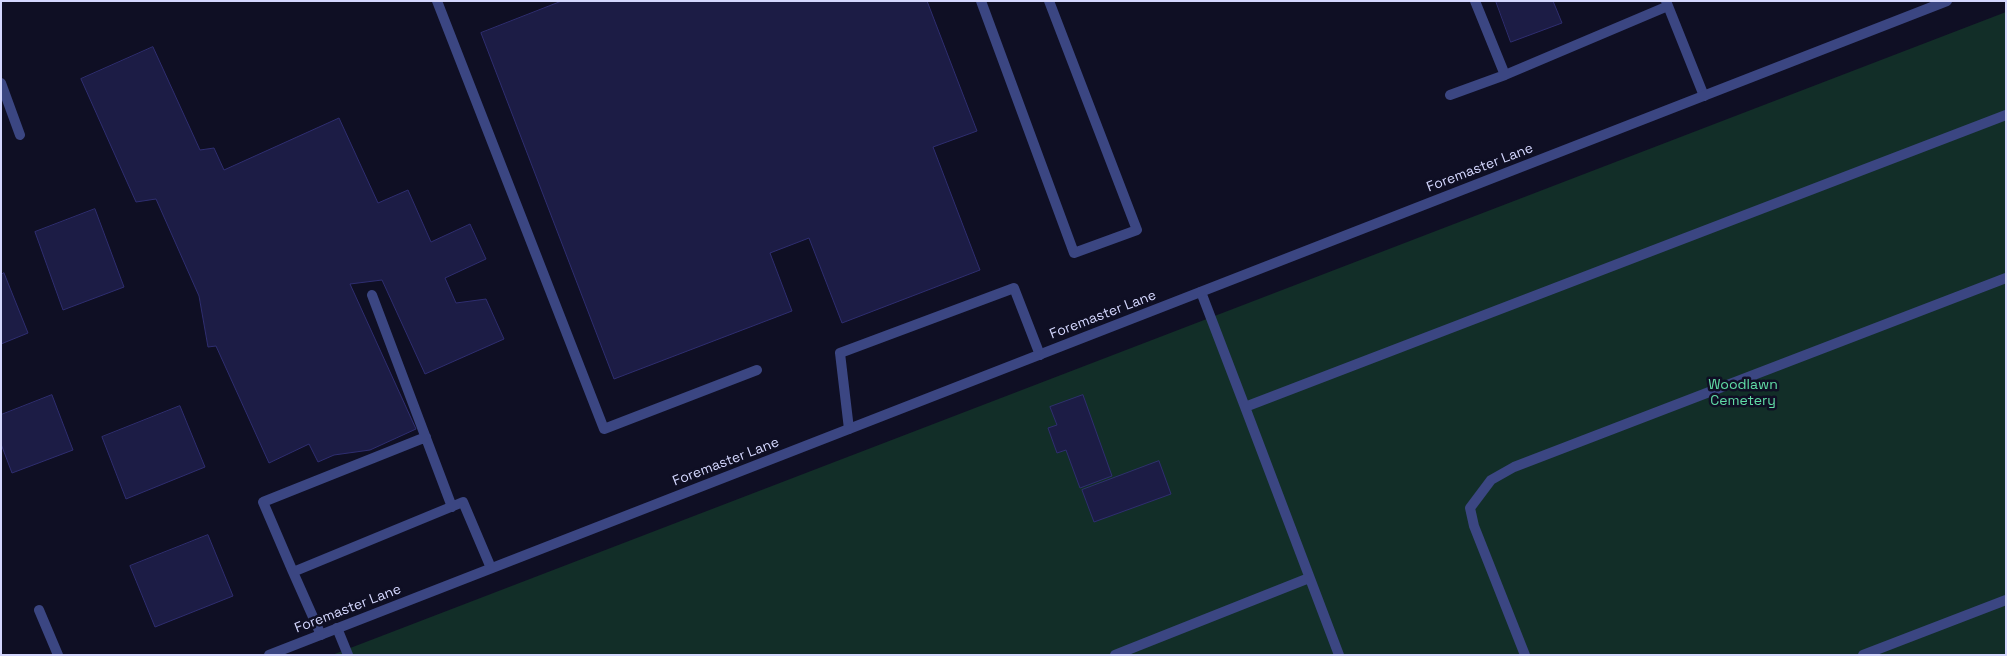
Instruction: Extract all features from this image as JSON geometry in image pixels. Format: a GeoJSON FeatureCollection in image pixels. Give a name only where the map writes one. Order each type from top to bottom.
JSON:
{"type":"FeatureCollection","features":[{"type":"Feature","properties":{"kind":"street"},"geometry":{"type":"LineString","coordinates":[[437,1],[604,429],[757,370]]}},
{"type":"Feature","properties":{"kind":"street"},"geometry":{"type":"LineString","coordinates":[[981,1],[1074,253],[1137,230],[1049,1]]}},
{"type":"Feature","properties":{"kind":"street"},"geometry":{"type":"LineString","coordinates":[[1474,1],[1505,74]]}},
{"type":"Feature","properties":{"kind":"street","name":"Foremaster Lane"},"geometry":{"type":"LineString","coordinates":[[269,655],[1946,1]]}},
{"type":"Feature","properties":{"kind":"street"},"geometry":{"type":"LineString","coordinates":[[1450,95],[1505,74],[1667,4],[1704,96]]}},
{"type":"Feature","properties":{"kind":"street"},"geometry":{"type":"LineString","coordinates":[[1,83],[20,135]]}},
{"type":"Feature","properties":{"kind":"street"},"geometry":{"type":"LineString","coordinates":[[1245,407],[2006,115]]}},
{"type":"Feature","properties":{"kind":"street"},"geometry":{"type":"LineString","coordinates":[[1525,655],[1474,526],[1470,508],[1491,480],[1514,467],[2006,278]]}},
{"type":"Feature","properties":{"kind":"street"},"geometry":{"type":"LineString","coordinates":[[849,429],[840,354],[1014,288],[1040,355]]}},
{"type":"Feature","properties":{"kind":"street"},"geometry":{"type":"LineString","coordinates":[[1201,292],[1338,655]]}},
{"type":"Feature","properties":{"kind":"street"},"geometry":{"type":"LineString","coordinates":[[372,295],[452,507]]}},
{"type":"Feature","properties":{"kind":"street"},"geometry":{"type":"LineString","coordinates":[[321,635],[263,502],[426,437]]}},
{"type":"Feature","properties":{"kind":"street"},"geometry":{"type":"LineString","coordinates":[[293,572],[463,502],[492,568]]}},
{"type":"Feature","properties":{"kind":"street"},"geometry":{"type":"LineString","coordinates":[[1115,655],[1309,578]]}},
{"type":"Feature","properties":{"kind":"street"},"geometry":{"type":"LineString","coordinates":[[1862,655],[2006,600]]}},
{"type":"Feature","properties":{"kind":"street"},"geometry":{"type":"LineString","coordinates":[[39,610],[58,655]]}},
{"type":"Feature","properties":{"kind":"street"},"geometry":{"type":"LineString","coordinates":[[337,628],[348,655]]}},
{"type":"Feature","properties":{"kind":"green space","name":"Woodlawn Cemetery"},"geometry":{"type":"Polygon","coordinates":[[[2006,12],[2006,655],[332,655],[2006,12]]]}},
{"type":"Feature","properties":{"kind":"building"},"geometry":{"type":"Polygon","coordinates":[[[562,1],[927,1],[977,131],[933,147],[980,270],[842,323],[809,238],[770,253],[792,311],[614,379],[481,33],[562,1]]]}},
{"type":"Feature","properties":{"kind":"building"},"geometry":{"type":"Polygon","coordinates":[[[1496,1],[1553,1],[1562,23],[1511,42],[1496,1]]]}},
{"type":"Feature","properties":{"kind":"building"},"geometry":{"type":"Polygon","coordinates":[[[153,47],[200,150],[214,148],[224,170],[339,118],[378,203],[408,190],[431,242],[470,224],[486,259],[445,278],[456,303],[486,299],[504,339],[425,374],[382,280],[350,284],[416,429],[370,450],[334,455],[318,462],[309,444],[269,463],[216,346],[208,347],[199,296],[156,199],[136,202],[81,79],[153,47]]]}},
{"type":"Feature","properties":{"kind":"building"},"geometry":{"type":"Polygon","coordinates":[[[95,209],[124,287],[63,310],[35,232],[95,209]]]}},
{"type":"Feature","properties":{"kind":"building"},"geometry":{"type":"Polygon","coordinates":[[[4,273],[28,333],[1,344],[1,275],[4,273]]]}},
{"type":"Feature","properties":{"kind":"building"},"geometry":{"type":"Polygon","coordinates":[[[52,395],[73,450],[12,473],[1,444],[1,415],[52,395]]]}},
{"type":"Feature","properties":{"kind":"building"},"geometry":{"type":"Polygon","coordinates":[[[1083,395],[1112,476],[1080,488],[1066,450],[1057,453],[1048,428],[1057,425],[1050,407],[1083,395]]]}},
{"type":"Feature","properties":{"kind":"building"},"geometry":{"type":"Polygon","coordinates":[[[180,406],[205,467],[126,499],[102,437],[180,406]]]}},
{"type":"Feature","properties":{"kind":"building"},"geometry":{"type":"Polygon","coordinates":[[[1159,461],[1171,494],[1094,522],[1082,490],[1159,461]]]}},
{"type":"Feature","properties":{"kind":"building"},"geometry":{"type":"Polygon","coordinates":[[[208,535],[233,596],[155,627],[130,566],[208,535]]]}}]}
